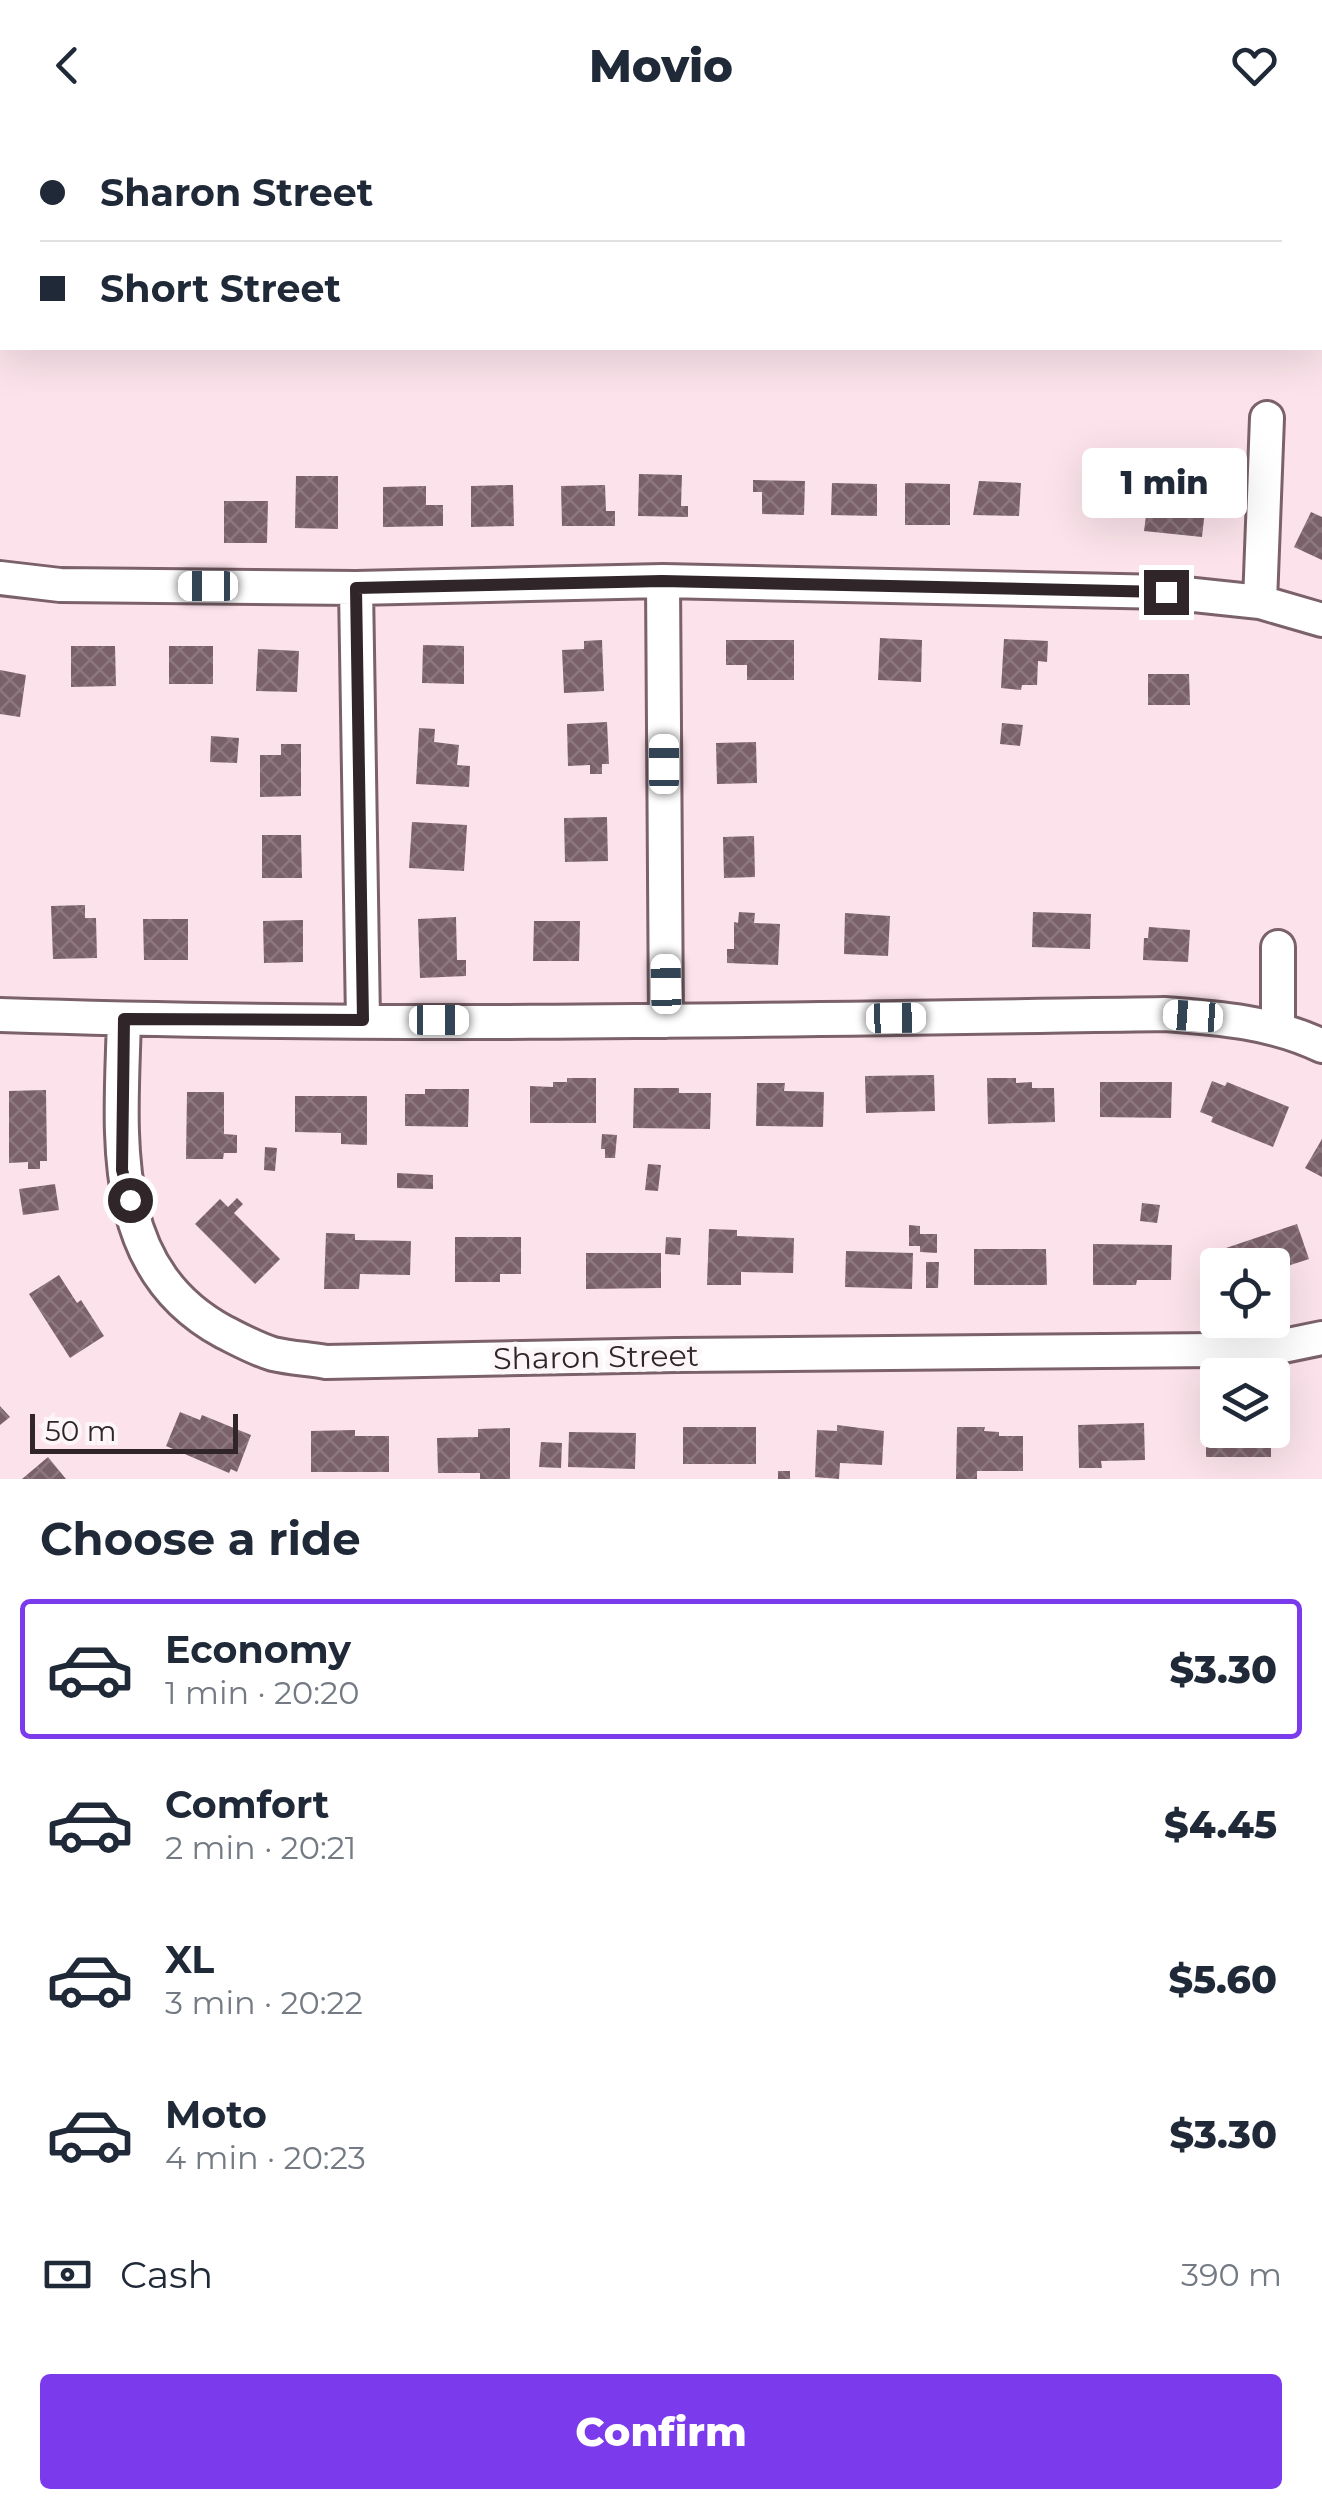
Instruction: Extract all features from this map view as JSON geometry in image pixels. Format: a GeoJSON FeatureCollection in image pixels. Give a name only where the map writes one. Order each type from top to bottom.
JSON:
{"type":"FeatureCollection","features":[{"type":"Feature","properties":{"kind":"street"},"geometry":{"type":"LineString","coordinates":[[1260,602],[1267,418]]}},
{"type":"Feature","properties":{"kind":"street"},"geometry":{"type":"LineString","coordinates":[[0,578],[60,585],[356,588],[662,581],[1166,592],[1260,602],[1322,620]]}},
{"type":"Feature","properties":{"kind":"street"},"geometry":{"type":"LineString","coordinates":[[662,581],[666,1021]]}},
{"type":"Feature","properties":{"kind":"street"},"geometry":{"type":"LineString","coordinates":[[356,588],[363,1020]]}},
{"type":"Feature","properties":{"kind":"street"},"geometry":{"type":"LineString","coordinates":[[1278,947],[1278,1028]]}},
{"type":"Feature","properties":{"kind":"street"},"geometry":{"type":"LineString","coordinates":[[0,1015],[666,1021],[1164,1014],[1278,1028],[1322,1046]]}},
{"type":"Feature","properties":{"kind":"street","name":"Sharon Street"},"geometry":{"type":"LineString","coordinates":[[124,1019],[122,1170],[149,1261],[170,1293],[206,1322],[271,1353],[326,1362],[676,1354],[1202,1351],[1264,1350],[1322,1338]]}},
{"type":"Feature","properties":{"kind":"building"},"geometry":{"type":"Polygon","coordinates":[[[639,474],[682,475],[681,506],[688,506],[688,517],[638,516],[639,474]]]}},
{"type":"Feature","properties":{"kind":"building"},"geometry":{"type":"Polygon","coordinates":[[[296,476],[338,476],[338,529],[295,528],[296,476]]]}},
{"type":"Feature","properties":{"kind":"building"},"geometry":{"type":"Polygon","coordinates":[[[753,480],[805,481],[804,515],[762,514],[762,492],[753,492],[753,480]]]}},
{"type":"Feature","properties":{"kind":"building"},"geometry":{"type":"Polygon","coordinates":[[[979,481],[1021,483],[1019,516],[973,515],[979,481]]]}},
{"type":"Feature","properties":{"kind":"building"},"geometry":{"type":"Polygon","coordinates":[[[832,483],[877,484],[877,516],[831,515],[832,483]]]}},
{"type":"Feature","properties":{"kind":"building"},"geometry":{"type":"Polygon","coordinates":[[[905,483],[950,484],[950,525],[905,525],[905,483]]]}},
{"type":"Feature","properties":{"kind":"building"},"geometry":{"type":"Polygon","coordinates":[[[513,485],[514,526],[471,527],[471,486],[513,485]]]}},
{"type":"Feature","properties":{"kind":"building"},"geometry":{"type":"Polygon","coordinates":[[[605,485],[606,511],[615,511],[615,526],[562,526],[561,486],[605,485]]]}},
{"type":"Feature","properties":{"kind":"building"},"geometry":{"type":"Polygon","coordinates":[[[426,486],[426,505],[443,505],[443,526],[383,527],[383,487],[426,486]]]}},
{"type":"Feature","properties":{"kind":"building"},"geometry":{"type":"Polygon","coordinates":[[[1149,494],[1206,501],[1202,537],[1144,531],[1149,494]]]}},
{"type":"Feature","properties":{"kind":"building"},"geometry":{"type":"Polygon","coordinates":[[[224,501],[268,501],[267,543],[224,543],[224,501]]]}},
{"type":"Feature","properties":{"kind":"building"},"geometry":{"type":"Polygon","coordinates":[[[1311,512],[1322,517],[1322,560],[1294,547],[1311,512]]]}},
{"type":"Feature","properties":{"kind":"building"},"geometry":{"type":"Polygon","coordinates":[[[880,638],[922,640],[921,682],[878,680],[880,638]]]}},
{"type":"Feature","properties":{"kind":"building"},"geometry":{"type":"Polygon","coordinates":[[[1004,639],[1048,641],[1047,662],[1038,661],[1037,685],[1022,685],[1021,690],[1001,688],[1004,639]]]}},
{"type":"Feature","properties":{"kind":"building"},"geometry":{"type":"Polygon","coordinates":[[[602,640],[604,691],[564,693],[562,650],[584,649],[584,641],[602,640]]]}},
{"type":"Feature","properties":{"kind":"building"},"geometry":{"type":"Polygon","coordinates":[[[726,640],[794,640],[794,680],[747,680],[747,665],[726,665],[726,640]]]}},
{"type":"Feature","properties":{"kind":"building"},"geometry":{"type":"Polygon","coordinates":[[[423,645],[464,646],[464,684],[422,683],[423,645]]]}},
{"type":"Feature","properties":{"kind":"building"},"geometry":{"type":"Polygon","coordinates":[[[71,646],[115,646],[116,686],[71,687],[71,646]]]}},
{"type":"Feature","properties":{"kind":"building"},"geometry":{"type":"Polygon","coordinates":[[[169,646],[213,646],[213,684],[169,684],[169,646]]]}},
{"type":"Feature","properties":{"kind":"building"},"geometry":{"type":"Polygon","coordinates":[[[258,649],[299,651],[297,692],[256,691],[258,649]]]}},
{"type":"Feature","properties":{"kind":"building"},"geometry":{"type":"Polygon","coordinates":[[[0,670],[26,675],[20,717],[0,714],[0,670]]]}},
{"type":"Feature","properties":{"kind":"building"},"geometry":{"type":"Polygon","coordinates":[[[1148,674],[1189,674],[1190,705],[1148,705],[1148,674]]]}},
{"type":"Feature","properties":{"kind":"building"},"geometry":{"type":"Polygon","coordinates":[[[607,722],[609,764],[602,764],[602,774],[590,774],[590,765],[568,766],[567,724],[607,722]]]}},
{"type":"Feature","properties":{"kind":"building"},"geometry":{"type":"Polygon","coordinates":[[[1002,723],[1023,725],[1020,746],[1000,744],[1002,723]]]}},
{"type":"Feature","properties":{"kind":"building"},"geometry":{"type":"Polygon","coordinates":[[[419,728],[435,729],[434,742],[459,745],[457,765],[470,766],[469,787],[416,784],[419,728]]]}},
{"type":"Feature","properties":{"kind":"building"},"geometry":{"type":"Polygon","coordinates":[[[211,736],[239,738],[237,763],[210,762],[211,736]]]}},
{"type":"Feature","properties":{"kind":"building"},"geometry":{"type":"Polygon","coordinates":[[[756,742],[757,783],[717,784],[716,743],[756,742]]]}},
{"type":"Feature","properties":{"kind":"building"},"geometry":{"type":"Polygon","coordinates":[[[281,744],[301,744],[301,796],[260,797],[260,755],[281,755],[281,744]]]}},
{"type":"Feature","properties":{"kind":"building"},"geometry":{"type":"Polygon","coordinates":[[[607,817],[608,861],[565,862],[564,818],[607,817]]]}},
{"type":"Feature","properties":{"kind":"building"},"geometry":{"type":"Polygon","coordinates":[[[412,822],[467,825],[464,871],[409,868],[412,822]]]}},
{"type":"Feature","properties":{"kind":"building"},"geometry":{"type":"Polygon","coordinates":[[[262,835],[301,835],[302,878],[262,878],[262,835]]]}},
{"type":"Feature","properties":{"kind":"building"},"geometry":{"type":"Polygon","coordinates":[[[754,836],[755,877],[724,878],[723,837],[754,836]]]}},
{"type":"Feature","properties":{"kind":"building"},"geometry":{"type":"Polygon","coordinates":[[[85,905],[85,918],[96,918],[97,958],[53,959],[51,906],[85,905]]]}},
{"type":"Feature","properties":{"kind":"building"},"geometry":{"type":"Polygon","coordinates":[[[739,912],[755,913],[754,923],[780,924],[778,965],[727,963],[727,949],[734,949],[734,922],[738,923],[739,912]]]}},
{"type":"Feature","properties":{"kind":"building"},"geometry":{"type":"Polygon","coordinates":[[[1033,912],[1091,914],[1090,949],[1032,947],[1033,912]]]}},
{"type":"Feature","properties":{"kind":"building"},"geometry":{"type":"Polygon","coordinates":[[[845,913],[890,916],[888,956],[844,954],[845,913]]]}},
{"type":"Feature","properties":{"kind":"building"},"geometry":{"type":"Polygon","coordinates":[[[456,917],[457,960],[466,960],[466,976],[420,978],[418,919],[456,917]]]}},
{"type":"Feature","properties":{"kind":"building"},"geometry":{"type":"Polygon","coordinates":[[[143,919],[188,919],[188,960],[144,960],[143,919]]]}},
{"type":"Feature","properties":{"kind":"building"},"geometry":{"type":"Polygon","coordinates":[[[303,920],[303,962],[264,963],[263,921],[303,920]]]}},
{"type":"Feature","properties":{"kind":"building"},"geometry":{"type":"Polygon","coordinates":[[[534,921],[580,921],[579,961],[533,961],[534,921]]]}},
{"type":"Feature","properties":{"kind":"building"},"geometry":{"type":"Polygon","coordinates":[[[1149,927],[1190,930],[1188,962],[1143,960],[1149,927]]]}},
{"type":"Feature","properties":{"kind":"building"},"geometry":{"type":"Polygon","coordinates":[[[934,1075],[935,1111],[866,1113],[865,1076],[934,1075]]]}},
{"type":"Feature","properties":{"kind":"building"},"geometry":{"type":"Polygon","coordinates":[[[567,1078],[596,1078],[596,1123],[530,1123],[530,1086],[553,1087],[553,1082],[567,1082],[567,1078]]]}},
{"type":"Feature","properties":{"kind":"building"},"geometry":{"type":"Polygon","coordinates":[[[987,1078],[1016,1078],[1016,1083],[1032,1082],[1032,1088],[1054,1088],[1055,1122],[988,1124],[987,1078]]]}},
{"type":"Feature","properties":{"kind":"building"},"geometry":{"type":"Polygon","coordinates":[[[1212,1081],[1225,1086],[1227,1082],[1289,1107],[1273,1147],[1211,1122],[1213,1117],[1200,1112],[1212,1081]]]}},
{"type":"Feature","properties":{"kind":"building"},"geometry":{"type":"Polygon","coordinates":[[[1100,1082],[1172,1082],[1171,1118],[1100,1117],[1100,1082]]]}},
{"type":"Feature","properties":{"kind":"building"},"geometry":{"type":"Polygon","coordinates":[[[757,1083],[785,1083],[784,1091],[824,1092],[823,1127],[756,1126],[757,1083]]]}},
{"type":"Feature","properties":{"kind":"building"},"geometry":{"type":"Polygon","coordinates":[[[634,1088],[711,1093],[710,1129],[633,1128],[634,1088]]]}},
{"type":"Feature","properties":{"kind":"building"},"geometry":{"type":"Polygon","coordinates":[[[425,1089],[469,1089],[468,1127],[405,1126],[405,1094],[425,1094],[425,1089]]]}},
{"type":"Feature","properties":{"kind":"building"},"geometry":{"type":"Polygon","coordinates":[[[46,1090],[47,1161],[40,1161],[40,1169],[28,1169],[28,1162],[9,1163],[9,1091],[46,1090]]]}},
{"type":"Feature","properties":{"kind":"building"},"geometry":{"type":"Polygon","coordinates":[[[187,1092],[224,1092],[224,1134],[237,1135],[237,1153],[224,1153],[223,1159],[186,1159],[187,1092]]]}},
{"type":"Feature","properties":{"kind":"building"},"geometry":{"type":"Polygon","coordinates":[[[295,1096],[367,1096],[367,1145],[341,1144],[341,1133],[295,1132],[295,1096]]]}},
{"type":"Feature","properties":{"kind":"building"},"geometry":{"type":"Polygon","coordinates":[[[602,1134],[617,1135],[615,1158],[605,1158],[602,1134]]]}},
{"type":"Feature","properties":{"kind":"building"},"geometry":{"type":"Polygon","coordinates":[[[1322,1139],[1322,1177],[1305,1168],[1322,1139]]]}},
{"type":"Feature","properties":{"kind":"building"},"geometry":{"type":"Polygon","coordinates":[[[265,1147],[277,1148],[275,1171],[264,1170],[265,1147]]]}},
{"type":"Feature","properties":{"kind":"building"},"geometry":{"type":"Polygon","coordinates":[[[648,1164],[661,1165],[658,1191],[645,1190],[648,1164]]]}},
{"type":"Feature","properties":{"kind":"building"},"geometry":{"type":"Polygon","coordinates":[[[397,1173],[433,1175],[433,1189],[397,1188],[397,1173]]]}},
{"type":"Feature","properties":{"kind":"building"},"geometry":{"type":"Polygon","coordinates":[[[55,1184],[59,1210],[23,1215],[19,1189],[55,1184]]]}},
{"type":"Feature","properties":{"kind":"building"},"geometry":{"type":"Polygon","coordinates":[[[237,1198],[243,1204],[234,1213],[280,1259],[255,1284],[195,1224],[220,1199],[228,1207],[237,1198]]]}},
{"type":"Feature","properties":{"kind":"building"},"geometry":{"type":"Polygon","coordinates":[[[1142,1203],[1160,1205],[1157,1223],[1140,1221],[1142,1203]]]}},
{"type":"Feature","properties":{"kind":"building"},"geometry":{"type":"Polygon","coordinates":[[[1297,1224],[1309,1259],[1290,1265],[1290,1248],[1226,1248],[1297,1224]]]}},
{"type":"Feature","properties":{"kind":"building"},"geometry":{"type":"Polygon","coordinates":[[[909,1225],[920,1226],[920,1234],[937,1234],[937,1253],[920,1252],[920,1246],[909,1246],[909,1225]]]}},
{"type":"Feature","properties":{"kind":"building"},"geometry":{"type":"Polygon","coordinates":[[[709,1229],[737,1230],[737,1236],[794,1238],[793,1273],[741,1272],[741,1285],[707,1285],[709,1229]]]}},
{"type":"Feature","properties":{"kind":"building"},"geometry":{"type":"Polygon","coordinates":[[[326,1233],[355,1234],[355,1240],[411,1241],[410,1275],[360,1274],[359,1289],[324,1289],[326,1233]]]}},
{"type":"Feature","properties":{"kind":"building"},"geometry":{"type":"Polygon","coordinates":[[[455,1237],[521,1237],[521,1274],[500,1274],[500,1282],[455,1282],[455,1237]]]}},
{"type":"Feature","properties":{"kind":"building"},"geometry":{"type":"Polygon","coordinates":[[[666,1237],[681,1238],[680,1255],[665,1254],[666,1237]]]}},
{"type":"Feature","properties":{"kind":"building"},"geometry":{"type":"Polygon","coordinates":[[[1093,1244],[1172,1245],[1171,1280],[1093,1285],[1093,1244]]]}},
{"type":"Feature","properties":{"kind":"building"},"geometry":{"type":"Polygon","coordinates":[[[974,1249],[1046,1249],[1047,1285],[974,1285],[974,1249]]]}},
{"type":"Feature","properties":{"kind":"building"},"geometry":{"type":"Polygon","coordinates":[[[846,1251],[913,1253],[912,1289],[845,1287],[846,1251]]]}},
{"type":"Feature","properties":{"kind":"building"},"geometry":{"type":"Polygon","coordinates":[[[586,1253],[661,1253],[661,1288],[586,1289],[586,1253]]]}},
{"type":"Feature","properties":{"kind":"building"},"geometry":{"type":"Polygon","coordinates":[[[926,1262],[939,1262],[938,1288],[926,1288],[926,1262]]]}},
{"type":"Feature","properties":{"kind":"building"},"geometry":{"type":"Polygon","coordinates":[[[59,1275],[104,1336],[70,1358],[29,1294],[59,1275]]]}},
{"type":"Feature","properties":{"kind":"building"},"geometry":{"type":"Polygon","coordinates":[[[0,1406],[10,1417],[0,1425],[0,1406]]]}},
{"type":"Feature","properties":{"kind":"building"},"geometry":{"type":"Polygon","coordinates":[[[180,1412],[200,1420],[202,1415],[251,1435],[237,1472],[231,1469],[229,1473],[166,1446],[180,1412]]]}},
{"type":"Feature","properties":{"kind":"building"},"geometry":{"type":"Polygon","coordinates":[[[1144,1423],[1145,1460],[1101,1461],[1102,1468],[1079,1468],[1078,1425],[1144,1423]]]}},
{"type":"Feature","properties":{"kind":"building"},"geometry":{"type":"Polygon","coordinates":[[[837,1425],[884,1431],[882,1465],[840,1463],[839,1479],[815,1477],[817,1430],[837,1431],[837,1425]]]}},
{"type":"Feature","properties":{"kind":"building"},"geometry":{"type":"Polygon","coordinates":[[[683,1427],[756,1427],[756,1464],[683,1464],[683,1427]]]}},
{"type":"Feature","properties":{"kind":"building"},"geometry":{"type":"Polygon","coordinates":[[[957,1427],[985,1427],[984,1431],[999,1432],[999,1436],[1023,1436],[1023,1471],[977,1471],[977,1479],[956,1479],[957,1427]]]}},
{"type":"Feature","properties":{"kind":"building"},"geometry":{"type":"Polygon","coordinates":[[[510,1428],[510,1479],[480,1479],[480,1473],[438,1473],[437,1438],[478,1437],[478,1429],[510,1428]]]}},
{"type":"Feature","properties":{"kind":"building"},"geometry":{"type":"Polygon","coordinates":[[[355,1430],[355,1436],[389,1436],[389,1472],[311,1472],[311,1431],[355,1430]]]}},
{"type":"Feature","properties":{"kind":"building"},"geometry":{"type":"Polygon","coordinates":[[[569,1432],[636,1433],[635,1469],[568,1467],[569,1432]]]}},
{"type":"Feature","properties":{"kind":"building"},"geometry":{"type":"Polygon","coordinates":[[[541,1442],[562,1443],[561,1468],[539,1467],[541,1442]]]}},
{"type":"Feature","properties":{"kind":"building"},"geometry":{"type":"Polygon","coordinates":[[[1206,1448],[1271,1448],[1271,1457],[1206,1457],[1206,1448]]]}},
{"type":"Feature","properties":{"kind":"building"},"geometry":{"type":"Polygon","coordinates":[[[48,1457],[66,1479],[22,1479],[48,1457]]]}},
{"type":"Feature","properties":{"kind":"building"},"geometry":{"type":"Polygon","coordinates":[[[778,1471],[790,1471],[790,1479],[778,1479],[778,1471]]]}},
{"type":"Feature","properties":{"kind":"route"},"geometry":{"type":"LineString","coordinates":[[130,1200],[122,1170],[124,1019],[363,1020],[356,588],[662,581],[1166,592]]}}]}
